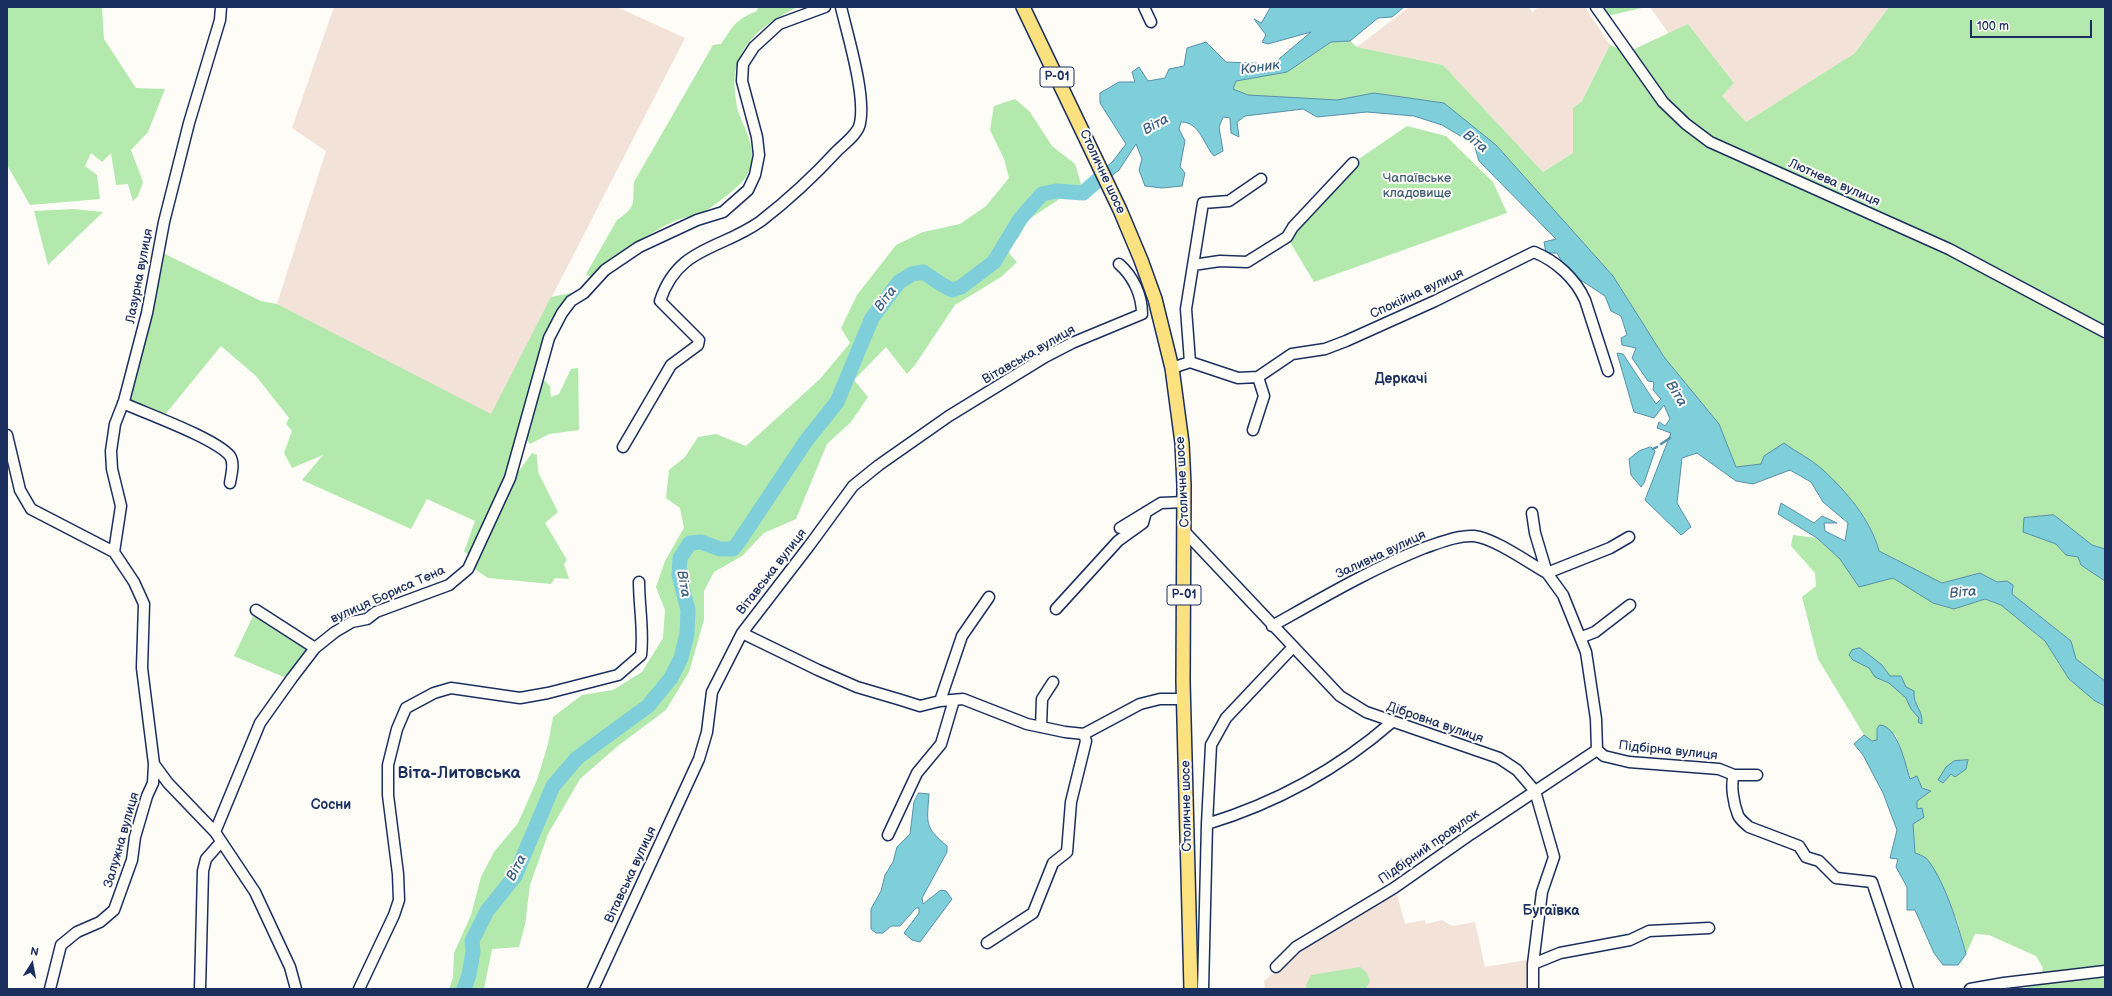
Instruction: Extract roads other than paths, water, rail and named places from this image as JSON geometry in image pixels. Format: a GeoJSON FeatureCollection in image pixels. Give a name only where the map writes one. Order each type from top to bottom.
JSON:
{"type":"FeatureCollection","features":[{"type":"Feature","properties":{"kind":"main road","name":"Столичне шосе"},"geometry":{"type":"LineString","coordinates":[[1023,7],[1120,210],[1141,260],[1155,299],[1172,368],[1182,443],[1185,502],[1184,699],[1191,989]]}},
{"type":"Feature","properties":{"kind":"street","name":"Лазурна вулиця"},"geometry":{"type":"LineString","coordinates":[[114,552],[121,506],[112,469],[111,451],[115,424],[123,403],[147,312],[164,222],[191,116],[220,20],[221,7]]}},
{"type":"Feature","properties":{"kind":"street","name":"вулиця Бориса Тена"},"geometry":{"type":"LineString","coordinates":[[215,832],[260,723],[315,648],[335,632],[352,622],[367,619],[376,612],[448,586],[468,569],[510,478],[549,338],[571,301],[584,293],[605,270],[639,247],[697,220],[723,212],[748,190],[755,175],[759,155],[757,137],[742,81],[743,64],[754,47],[780,24],[825,7]]}},
{"type":"Feature","properties":{"kind":"street"},"geometry":{"type":"LineString","coordinates":[[623,447],[671,364],[698,345],[699,340],[660,301],[665,286],[681,264],[700,252],[712,248],[760,222],[794,194],[860,126],[862,108],[841,7]]}},
{"type":"Feature","properties":{"kind":"street"},"geometry":{"type":"LineString","coordinates":[[1144,7],[1151,22]]}},
{"type":"Feature","properties":{"kind":"street","name":"Лютнева вулиця"},"geometry":{"type":"LineString","coordinates":[[1596,7],[1663,102],[1686,124],[1710,142],[1949,249],[2105,332]]}},
{"type":"Feature","properties":{"kind":"street"},"geometry":{"type":"LineString","coordinates":[[1193,265],[1220,261],[1247,262],[1255,258],[1287,236],[1293,227],[1353,163]]}},
{"type":"Feature","properties":{"kind":"street"},"geometry":{"type":"LineString","coordinates":[[1190,362],[1186,309],[1203,203],[1229,201],[1261,178]]}},
{"type":"Feature","properties":{"kind":"street","name":"Спокійна вулиця"},"geometry":{"type":"LineString","coordinates":[[1258,377],[1292,354],[1326,349],[1346,341],[1435,302],[1534,252],[1546,257],[1563,270],[1580,289],[1586,300],[1608,371]]}},
{"type":"Feature","properties":{"kind":"street","name":"Вітавська вулиця"},"geometry":{"type":"LineString","coordinates":[[593,989],[699,759],[707,732],[712,692],[742,633],[853,486],[879,465],[949,416],[1072,343],[1142,314],[1142,302],[1129,273],[1119,264]]}},
{"type":"Feature","properties":{"kind":"street"},"geometry":{"type":"LineString","coordinates":[[1172,368],[1190,362],[1238,378],[1258,377],[1264,396],[1253,430]]}},
{"type":"Feature","properties":{"kind":"street"},"geometry":{"type":"LineString","coordinates":[[123,403],[216,444],[231,457],[233,466],[230,483]]}},
{"type":"Feature","properties":{"kind":"street"},"geometry":{"type":"LineString","coordinates":[[7,436],[20,490],[31,509],[114,552]]}},
{"type":"Feature","properties":{"kind":"street"},"geometry":{"type":"LineString","coordinates":[[1120,528],[1161,503],[1185,502]]}},
{"type":"Feature","properties":{"kind":"street"},"geometry":{"type":"LineString","coordinates":[[1056,610],[1118,541],[1143,523],[1146,512]]}},
{"type":"Feature","properties":{"kind":"street"},"geometry":{"type":"LineString","coordinates":[[1532,513],[1535,533],[1547,573],[1563,595],[1582,637],[1589,666],[1596,719],[1597,750]]}},
{"type":"Feature","properties":{"kind":"street","name":"Дібровна вулиця"},"geometry":{"type":"LineString","coordinates":[[1185,532],[1272,626],[1340,696],[1366,712],[1499,758],[1516,770],[1535,791],[1554,857],[1542,892],[1533,964],[1533,989]]}},
{"type":"Feature","properties":{"kind":"street","name":"Заливна вулиця"},"geometry":{"type":"LineString","coordinates":[[1272,626],[1398,559],[1438,543],[1464,537],[1475,536],[1489,540],[1547,573]]}},
{"type":"Feature","properties":{"kind":"street"},"geometry":{"type":"LineString","coordinates":[[1547,573],[1610,548],[1629,537]]}},
{"type":"Feature","properties":{"kind":"street","name":"Залужна вулиця"},"geometry":{"type":"LineString","coordinates":[[50,989],[61,946],[77,932],[100,922],[114,910],[132,860],[135,837],[147,796],[153,783],[154,764],[142,668],[144,604],[134,582],[114,552]]}},
{"type":"Feature","properties":{"kind":"street"},"geometry":{"type":"LineString","coordinates":[[359,989],[394,915],[399,900],[398,874],[388,795],[388,765],[397,729],[406,708],[434,694],[451,688],[520,698],[548,694],[618,675],[641,655],[643,640],[639,582]]}},
{"type":"Feature","properties":{"kind":"street"},"geometry":{"type":"LineString","coordinates":[[940,701],[962,636],[989,597]]}},
{"type":"Feature","properties":{"kind":"street"},"geometry":{"type":"LineString","coordinates":[[1582,637],[1601,628],[1630,605]]}},
{"type":"Feature","properties":{"kind":"street"},"geometry":{"type":"LineString","coordinates":[[256,610],[315,648]]}},
{"type":"Feature","properties":{"kind":"street"},"geometry":{"type":"LineString","coordinates":[[742,633],[857,687],[920,706],[940,701],[963,699],[1027,724],[1084,734],[1140,704],[1160,699],[1184,699]]}},
{"type":"Feature","properties":{"kind":"street"},"geometry":{"type":"LineString","coordinates":[[1203,989],[1207,824],[1211,745],[1226,718],[1293,648]]}},
{"type":"Feature","properties":{"kind":"street"},"geometry":{"type":"LineString","coordinates":[[1041,727],[1042,699],[1053,682]]}},
{"type":"Feature","properties":{"kind":"street"},"geometry":{"type":"LineString","coordinates":[[888,835],[916,773],[940,744],[954,700]]}},
{"type":"Feature","properties":{"kind":"street"},"geometry":{"type":"LineString","coordinates":[[1207,824],[1245,812],[1300,787],[1367,744],[1392,722]]}},
{"type":"Feature","properties":{"kind":"street"},"geometry":{"type":"LineString","coordinates":[[987,943],[1032,913],[1054,863],[1067,852],[1070,802],[1086,741],[1084,734]]}},
{"type":"Feature","properties":{"kind":"street","name":"Підбірна вулиця"},"geometry":{"type":"LineString","coordinates":[[1597,750],[1604,756],[1629,762],[1719,769],[1734,775],[1757,775]]}},
{"type":"Feature","properties":{"kind":"street","name":"Підбірний провулок"},"geometry":{"type":"LineString","coordinates":[[1276,966],[1296,947],[1394,888],[1597,750]]}},
{"type":"Feature","properties":{"kind":"street"},"geometry":{"type":"LineString","coordinates":[[154,764],[168,783],[215,832],[220,842],[255,892],[290,967],[296,989]]}},
{"type":"Feature","properties":{"kind":"street"},"geometry":{"type":"LineString","coordinates":[[1734,775],[1732,781],[1738,815],[1749,827],[1800,846],[1806,856],[1819,862],[1836,878],[1872,882],[1908,989]]}},
{"type":"Feature","properties":{"kind":"street"},"geometry":{"type":"LineString","coordinates":[[200,989],[202,871],[206,859],[220,842]]}},
{"type":"Feature","properties":{"kind":"street"},"geometry":{"type":"LineString","coordinates":[[1533,964],[1560,953],[1630,940],[1649,931],[1709,928]]}},
{"type":"Feature","properties":{"kind":"street"},"geometry":{"type":"LineString","coordinates":[[1970,989],[2004,983],[2105,971]]}},
{"type":"Feature","properties":{"kind":"water","name":"Коник"},"geometry":{"type":"Polygon","coordinates":[[[1271,7],[1404,7],[1392,17],[1378,18],[1350,41],[1331,42],[1287,72],[1236,81],[1233,89],[1248,95],[1337,100],[1374,93],[1444,103],[1496,145],[1613,276],[1664,357],[1719,424],[1736,467],[1761,464],[1764,456],[1784,443],[1818,465],[1848,496],[1864,517],[1879,551],[1942,583],[1980,573],[1997,582],[2007,581],[2013,585],[2012,594],[2071,641],[2076,659],[2105,681],[2105,706],[2095,701],[2069,679],[2045,641],[2001,605],[1985,599],[1954,609],[1933,603],[1893,578],[1859,587],[1840,559],[1817,538],[1778,514],[1781,503],[1814,523],[1822,516],[1837,523],[1824,523],[1825,531],[1845,541],[1848,523],[1823,502],[1811,482],[1790,470],[1753,484],[1736,481],[1697,453],[1682,458],[1677,503],[1691,527],[1681,535],[1645,500],[1671,433],[1657,428],[1659,422],[1665,426],[1670,419],[1664,405],[1654,418],[1634,412],[1617,353],[1623,354],[1656,404],[1661,399],[1653,390],[1654,382],[1648,381],[1632,358],[1636,348],[1622,345],[1621,338],[1627,335],[1621,316],[1611,311],[1605,296],[1567,271],[1557,253],[1546,253],[1544,242],[1556,239],[1479,161],[1474,144],[1442,125],[1414,116],[1367,112],[1317,117],[1303,109],[1245,116],[1237,122],[1239,137],[1231,133],[1230,118],[1223,117],[1219,127],[1223,151],[1214,156],[1197,130],[1187,123],[1181,122],[1179,129],[1185,141],[1180,167],[1185,173],[1182,186],[1162,188],[1145,186],[1139,170],[1142,159],[1136,144],[1119,170],[1085,197],[1083,188],[1113,161],[1126,144],[1100,103],[1100,93],[1119,82],[1135,82],[1132,72],[1139,67],[1148,81],[1165,78],[1169,69],[1184,66],[1187,48],[1206,42],[1226,62],[1273,64],[1311,32],[1268,44],[1262,42],[1266,35],[1254,19],[1261,23],[1271,7]]]}},
{"type":"Feature","properties":{"kind":"water"},"geometry":{"type":"Polygon","coordinates":[[[1651,447],[1655,451],[1644,483],[1641,487],[1631,475],[1629,459],[1639,451],[1651,447]]]}},
{"type":"Feature","properties":{"kind":"water"},"geometry":{"type":"Polygon","coordinates":[[[2054,515],[2092,545],[2105,549],[2105,581],[2081,565],[2078,557],[2066,555],[2056,544],[2023,532],[2024,518],[2054,515]]]}},
{"type":"Feature","properties":{"kind":"water"},"geometry":{"type":"Polygon","coordinates":[[[1860,648],[1882,665],[1890,676],[1901,676],[1906,687],[1914,691],[1922,724],[1918,722],[1919,718],[1911,709],[1906,698],[1889,683],[1875,677],[1869,668],[1853,660],[1849,655],[1852,650],[1860,648]]]}},
{"type":"Feature","properties":{"kind":"water"},"geometry":{"type":"Polygon","coordinates":[[[1880,725],[1886,727],[1892,732],[1896,739],[1910,779],[1917,776],[1922,788],[1931,791],[1917,801],[1917,809],[1922,808],[1924,817],[1913,824],[1915,853],[1926,858],[1933,867],[1945,890],[1966,954],[1958,965],[1943,965],[1934,953],[1915,910],[1907,910],[1907,887],[1896,867],[1898,859],[1890,858],[1897,830],[1883,793],[1863,755],[1854,744],[1864,735],[1872,741],[1877,740],[1877,729],[1880,725]]]}},
{"type":"Feature","properties":{"kind":"water"},"geometry":{"type":"Polygon","coordinates":[[[1968,760],[1966,769],[1955,777],[1951,774],[1943,783],[1938,780],[1946,767],[1954,761],[1968,760]]]}},
{"type":"Feature","properties":{"kind":"water"},"geometry":{"type":"Polygon","coordinates":[[[919,793],[929,794],[929,824],[934,834],[947,846],[947,852],[922,898],[923,904],[941,890],[946,891],[952,899],[920,942],[912,940],[904,933],[919,913],[919,908],[916,908],[900,926],[891,926],[883,933],[876,933],[871,929],[871,909],[881,891],[885,875],[893,862],[897,847],[910,834],[914,802],[919,793]]]}},
{"type":"Feature","properties":{"kind":"waterway","name":"Віта"},"geometry":{"type":"LineString","coordinates":[[464,989],[469,975],[473,952],[472,941],[487,911],[515,876],[553,786],[577,758],[648,706],[671,678],[681,658],[687,634],[688,610],[679,575],[680,558],[690,543],[701,542],[720,549],[733,549],[806,441],[837,402],[872,318],[899,282],[912,274],[923,272],[952,290],[961,287],[994,262],[1020,219],[1042,194],[1056,191],[1083,193],[1099,179]]}},
{"type":"Feature","properties":{"kind":"waterway"},"geometry":{"type":"LineString","coordinates":[[1661,444],[1670,438]]}},
{"type":"Feature","properties":{"kind":"waterway"},"geometry":{"type":"LineString","coordinates":[[1653,449],[1657,447]]}},
{"type":"Feature","properties":{"kind":"district","name":"Деркачі"},"geometry":{"type":"Point","coordinates":[1401,379]}},
{"type":"Feature","properties":{"kind":"district","name":"Віта-Литовська"},"geometry":{"type":"Point","coordinates":[459,774]}},
{"type":"Feature","properties":{"kind":"district","name":"Сосни"},"geometry":{"type":"Point","coordinates":[331,805]}},
{"type":"Feature","properties":{"kind":"district","name":"Бугаївка"},"geometry":{"type":"Point","coordinates":[1551,911]}},
{"type":"Feature","properties":{"kind":"park label","name":"Чапаївське кладовище"},"geometry":{"type":"Point","coordinates":[1417,186]}}]}
